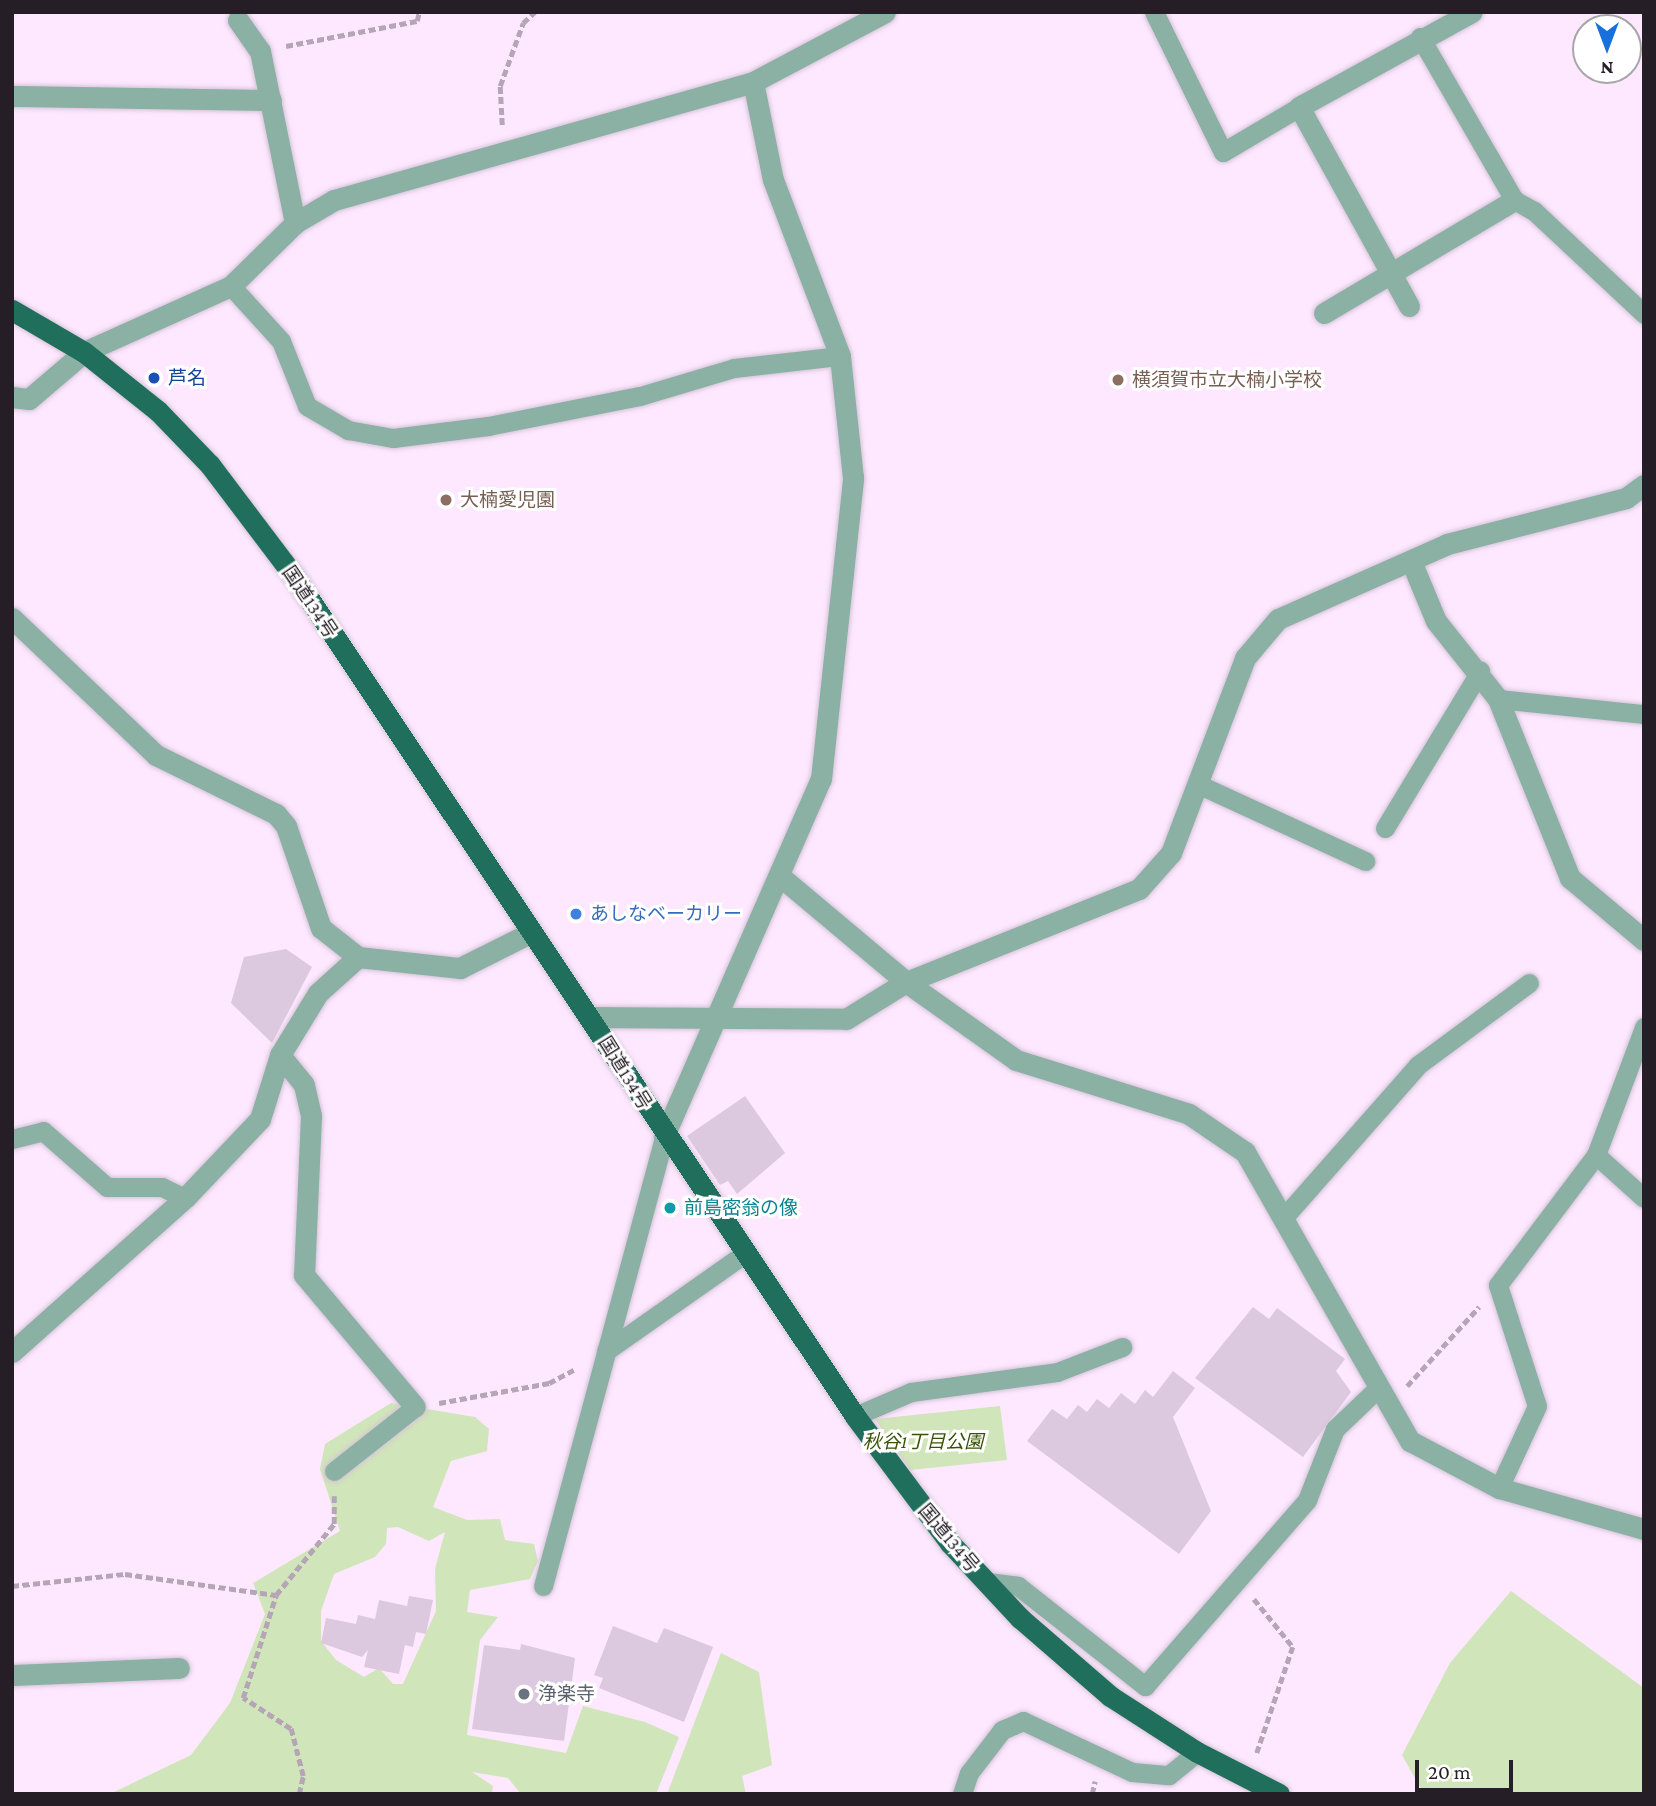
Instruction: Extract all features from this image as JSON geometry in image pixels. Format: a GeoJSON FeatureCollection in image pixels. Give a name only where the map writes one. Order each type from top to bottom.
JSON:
{"type":"FeatureCollection","features":[{"type":"Feature","properties":{"kind":"highway","name":"国道134号"},"geometry":{"type":"LineString","coordinates":[[12,310],[84,352],[210,465],[294,576],[530,933],[590,1017],[664,1136],[747,1252],[855,1416],[987,1582],[1110,1696],[1196,1752],[1279,1794]]}},
{"type":"Feature","properties":{"kind":"street"},"geometry":{"type":"LineString","coordinates":[[12,397],[29,399],[46,390],[84,352],[231,286],[295,223],[372,186],[753,82],[885,12]]}},
{"type":"Feature","properties":{"kind":"street"},"geometry":{"type":"LineString","coordinates":[[1409,306],[1299,107],[1420,37],[1472,12]]}},
{"type":"Feature","properties":{"kind":"street"},"geometry":{"type":"LineString","coordinates":[[233,16],[260,51],[295,223]]}},
{"type":"Feature","properties":{"kind":"street"},"geometry":{"type":"LineString","coordinates":[[664,1136],[713,1020],[781,877],[821,779],[853,478],[840,356],[773,180],[753,82]]}},
{"type":"Feature","properties":{"kind":"street"},"geometry":{"type":"LineString","coordinates":[[12,96],[271,100]]}},
{"type":"Feature","properties":{"kind":"street"},"geometry":{"type":"LineString","coordinates":[[1324,313],[1514,200]]}},
{"type":"Feature","properties":{"kind":"street"},"geometry":{"type":"LineString","coordinates":[[590,1017],[713,1020],[846,1018],[906,982],[1139,888],[1171,853],[1200,785],[1245,658],[1278,619],[1447,544],[1626,498],[1644,485]]}},
{"type":"Feature","properties":{"kind":"street"},"geometry":{"type":"LineString","coordinates":[[1411,561],[1436,621],[1480,671],[1498,699],[1570,878],[1644,940]]}},
{"type":"Feature","properties":{"kind":"street"},"geometry":{"type":"LineString","coordinates":[[12,618],[156,755],[276,814],[286,826],[321,928],[358,957],[460,968],[530,933]]}},
{"type":"Feature","properties":{"kind":"street"},"geometry":{"type":"LineString","coordinates":[[781,877],[906,982],[1016,1060],[1189,1114],[1245,1152],[1285,1216],[1382,1399],[1410,1441],[1499,1488],[1644,1529]]}},
{"type":"Feature","properties":{"kind":"street"},"geometry":{"type":"LineString","coordinates":[[12,1352],[185,1198],[260,1119],[280,1055],[318,993],[358,957]]}},
{"type":"Feature","properties":{"kind":"street"},"geometry":{"type":"LineString","coordinates":[[280,1055],[303,1085],[311,1116],[304,1275],[415,1407]]}},
{"type":"Feature","properties":{"kind":"street"},"geometry":{"type":"LineString","coordinates":[[12,1675],[179,1668]]}},
{"type":"Feature","properties":{"kind":"lane"},"geometry":{"type":"LineString","coordinates":[[1154,12],[1223,152],[1299,107]]}},
{"type":"Feature","properties":{"kind":"lane"},"geometry":{"type":"LineString","coordinates":[[1420,37],[1514,200],[1534,211],[1644,314]]}},
{"type":"Feature","properties":{"kind":"lane"},"geometry":{"type":"LineString","coordinates":[[231,286],[281,341],[307,406],[348,430],[393,438],[577,408],[734,368],[840,356]]}},
{"type":"Feature","properties":{"kind":"lane"},"geometry":{"type":"LineString","coordinates":[[1385,828],[1480,671]]}},
{"type":"Feature","properties":{"kind":"lane"},"geometry":{"type":"LineString","coordinates":[[1498,699],[1644,714]]}},
{"type":"Feature","properties":{"kind":"lane"},"geometry":{"type":"LineString","coordinates":[[1200,785],[1366,862]]}},
{"type":"Feature","properties":{"kind":"lane"},"geometry":{"type":"LineString","coordinates":[[1285,1216],[1418,1065],[1529,983]]}},
{"type":"Feature","properties":{"kind":"lane"},"geometry":{"type":"LineString","coordinates":[[1499,1488],[1537,1406],[1498,1285],[1563,1207],[1596,1155],[1644,1027]]}},
{"type":"Feature","properties":{"kind":"lane"},"geometry":{"type":"LineString","coordinates":[[12,1139],[43,1131],[107,1186],[162,1186],[185,1198]]}},
{"type":"Feature","properties":{"kind":"lane"},"geometry":{"type":"LineString","coordinates":[[543,1586],[664,1136]]}},
{"type":"Feature","properties":{"kind":"lane"},"geometry":{"type":"LineString","coordinates":[[1596,1155],[1644,1198]]}},
{"type":"Feature","properties":{"kind":"lane"},"geometry":{"type":"LineString","coordinates":[[606,1351],[747,1252]]}},
{"type":"Feature","properties":{"kind":"lane"},"geometry":{"type":"LineString","coordinates":[[855,1416],[911,1392],[1057,1372],[1122,1347]]}},
{"type":"Feature","properties":{"kind":"lane"},"geometry":{"type":"LineString","coordinates":[[987,1582],[1018,1586],[1145,1686],[1307,1500],[1343,1418],[1382,1399]]}},
{"type":"Feature","properties":{"kind":"lane"},"geometry":{"type":"LineString","coordinates":[[334,1471],[415,1407]]}},
{"type":"Feature","properties":{"kind":"lane"},"geometry":{"type":"LineString","coordinates":[[962,1794],[969,1773],[1002,1730],[1023,1721],[1132,1772],[1169,1775],[1196,1752]]}},
{"type":"Feature","properties":{"kind":"path"},"geometry":{"type":"LineString","coordinates":[[260,51],[417,21],[419,12]]}},
{"type":"Feature","properties":{"kind":"path"},"geometry":{"type":"LineString","coordinates":[[506,150],[500,86],[523,23],[535,12]]}},
{"type":"Feature","properties":{"kind":"path"},"geometry":{"type":"LineString","coordinates":[[1382,1399],[1498,1285]]}},
{"type":"Feature","properties":{"kind":"path"},"geometry":{"type":"LineString","coordinates":[[415,1407],[549,1383],[606,1351]]}},
{"type":"Feature","properties":{"kind":"path"},"geometry":{"type":"LineString","coordinates":[[299,1794],[303,1776],[291,1729],[243,1698],[275,1595],[334,1524],[334,1471]]}},
{"type":"Feature","properties":{"kind":"path"},"geometry":{"type":"LineString","coordinates":[[12,1587],[125,1574],[275,1595]]}},
{"type":"Feature","properties":{"kind":"path"},"geometry":{"type":"LineString","coordinates":[[1239,1579],[1293,1647],[1249,1780]]}},
{"type":"Feature","properties":{"kind":"green space"},"geometry":{"type":"Polygon","coordinates":[[[391,1403],[475,1417],[489,1429],[487,1451],[451,1461],[433,1507],[467,1520],[500,1519],[505,1540],[534,1544],[538,1561],[530,1579],[470,1590],[467,1612],[498,1617],[480,1640],[467,1735],[566,1753],[583,1706],[645,1722],[679,1737],[656,1794],[521,1794],[508,1778],[472,1772],[493,1786],[492,1792],[110,1794],[191,1755],[230,1703],[265,1614],[253,1583],[340,1531],[320,1469],[325,1444],[391,1403]],[[398,1527],[387,1528],[386,1544],[375,1557],[334,1574],[321,1611],[321,1641],[336,1660],[364,1677],[379,1668],[393,1684],[403,1684],[436,1611],[435,1569],[445,1532],[429,1541],[398,1527]]]}},
{"type":"Feature","properties":{"kind":"green space","name":"秋谷1丁目公園"},"geometry":{"type":"Polygon","coordinates":[[[1000,1406],[1007,1460],[910,1470],[875,1419],[1000,1406]]]}},
{"type":"Feature","properties":{"kind":"green space"},"geometry":{"type":"Polygon","coordinates":[[[1511,1591],[1644,1688],[1644,1794],[1424,1794],[1402,1755],[1450,1663],[1511,1591]]]}},
{"type":"Feature","properties":{"kind":"green space"},"geometry":{"type":"Polygon","coordinates":[[[721,1653],[759,1672],[772,1765],[742,1776],[746,1794],[667,1794],[721,1653]]]}},
{"type":"Feature","properties":{"kind":"building"},"geometry":{"type":"Polygon","coordinates":[[[286,949],[312,967],[272,1043],[231,1003],[244,957],[286,949]]]}},
{"type":"Feature","properties":{"kind":"building"},"geometry":{"type":"Polygon","coordinates":[[[745,1096],[785,1153],[737,1194],[728,1181],[720,1185],[687,1136],[745,1096]]]}},
{"type":"Feature","properties":{"kind":"building"},"geometry":{"type":"Polygon","coordinates":[[[1253,1307],[1269,1319],[1277,1308],[1345,1359],[1336,1371],[1351,1392],[1303,1457],[1195,1378],[1253,1307]]]}},
{"type":"Feature","properties":{"kind":"building"},"geometry":{"type":"Polygon","coordinates":[[[1173,1371],[1195,1388],[1173,1417],[1211,1511],[1179,1554],[1027,1441],[1052,1409],[1067,1419],[1078,1405],[1087,1412],[1097,1399],[1109,1408],[1121,1393],[1135,1404],[1145,1390],[1153,1397],[1173,1371]]]}},
{"type":"Feature","properties":{"kind":"building"},"geometry":{"type":"Polygon","coordinates":[[[409,1596],[433,1600],[426,1634],[416,1632],[413,1647],[405,1645],[399,1674],[364,1667],[368,1650],[362,1657],[321,1643],[326,1618],[356,1624],[358,1615],[375,1619],[379,1600],[407,1606],[409,1596]]]}},
{"type":"Feature","properties":{"kind":"building"},"geometry":{"type":"Polygon","coordinates":[[[613,1626],[657,1643],[664,1628],[713,1647],[684,1722],[599,1688],[603,1678],[594,1675],[613,1626]]]}},
{"type":"Feature","properties":{"kind":"building","name":"浄楽寺"},"geometry":{"type":"Polygon","coordinates":[[[521,1644],[575,1658],[564,1741],[472,1729],[484,1645],[520,1650],[521,1644]]]}},
{"type":"Feature","properties":{"kind":"place","name":"芦名"},"geometry":{"type":"Point","coordinates":[154,378]}},
{"type":"Feature","properties":{"kind":"place","name":"横須賀市立大楠小学校"},"geometry":{"type":"Point","coordinates":[1118,380]}},
{"type":"Feature","properties":{"kind":"place","name":"大楠愛児園"},"geometry":{"type":"Point","coordinates":[446,500]}},
{"type":"Feature","properties":{"kind":"place","name":"あしなベーカリー"},"geometry":{"type":"Point","coordinates":[576,914]}},
{"type":"Feature","properties":{"kind":"place","name":"前島密翁の像"},"geometry":{"type":"Point","coordinates":[670,1208]}},
{"type":"Feature","properties":{"kind":"place","name":"浄楽寺"},"geometry":{"type":"Point","coordinates":[524,1694]}}]}
